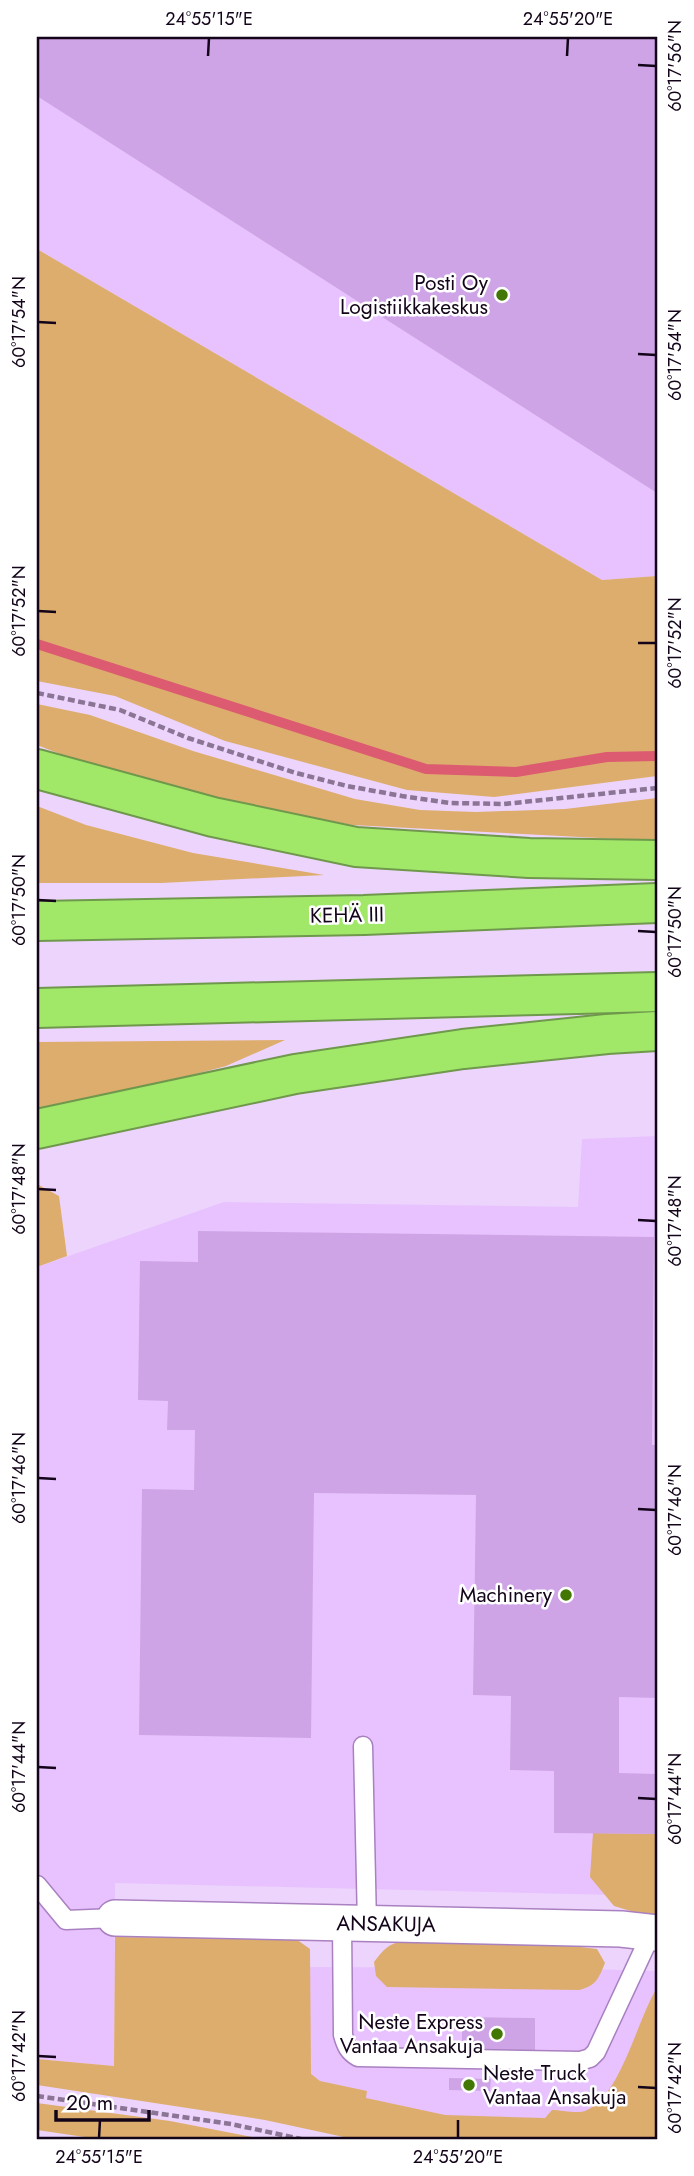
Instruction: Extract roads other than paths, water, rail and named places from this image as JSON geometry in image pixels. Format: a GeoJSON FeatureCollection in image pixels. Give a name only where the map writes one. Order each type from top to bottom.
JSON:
{"type":"FeatureCollection","features":[{"type":"Feature","properties":{"kind":"highway"},"geometry":{"type":"LineString","coordinates":[[37,769],[213,817],[356,846],[529,858],[657,860]]}},
{"type":"Feature","properties":{"kind":"highway","name":"KEHÄ III"},"geometry":{"type":"LineString","coordinates":[[37,921],[364,915],[657,903]]}},
{"type":"Feature","properties":{"kind":"highway"},"geometry":{"type":"LineString","coordinates":[[37,1008],[657,992]]}},
{"type":"Feature","properties":{"kind":"highway"},"geometry":{"type":"LineString","coordinates":[[37,1129],[295,1074],[463,1049],[657,1031]]}},
{"type":"Feature","properties":{"kind":"street","name":"ANSAKUJA"},"geometry":{"type":"LineString","coordinates":[[115,1918],[621,1929],[654,1933]]}},
{"type":"Feature","properties":{"kind":"lane"},"geometry":{"type":"LineString","coordinates":[[363,1746],[355,1923],[343,2035],[346,2046],[358,2057],[580,2061],[590,2058],[596,2052],[654,1933]]}},
{"type":"Feature","properties":{"kind":"lane"},"geometry":{"type":"LineString","coordinates":[[37,1885],[66,1920],[115,1918]]}},
{"type":"Feature","properties":{"kind":"waterway"},"geometry":{"type":"LineString","coordinates":[[37,644],[426,769],[516,772],[607,757],[657,756]]}},
{"type":"Feature","properties":{"kind":"place","name":"Posti Oy Logistiikkakeskus"},"geometry":{"type":"Point","coordinates":[502,295]}},
{"type":"Feature","properties":{"kind":"place","name":"Machinery"},"geometry":{"type":"Point","coordinates":[566,1595]}},
{"type":"Feature","properties":{"kind":"place","name":"Neste Express Vantaa Ansakuja"},"geometry":{"type":"Point","coordinates":[497,2034]}},
{"type":"Feature","properties":{"kind":"place","name":"Neste Truck Vantaa Ansakuja"},"geometry":{"type":"Point","coordinates":[469,2085]}}]}
